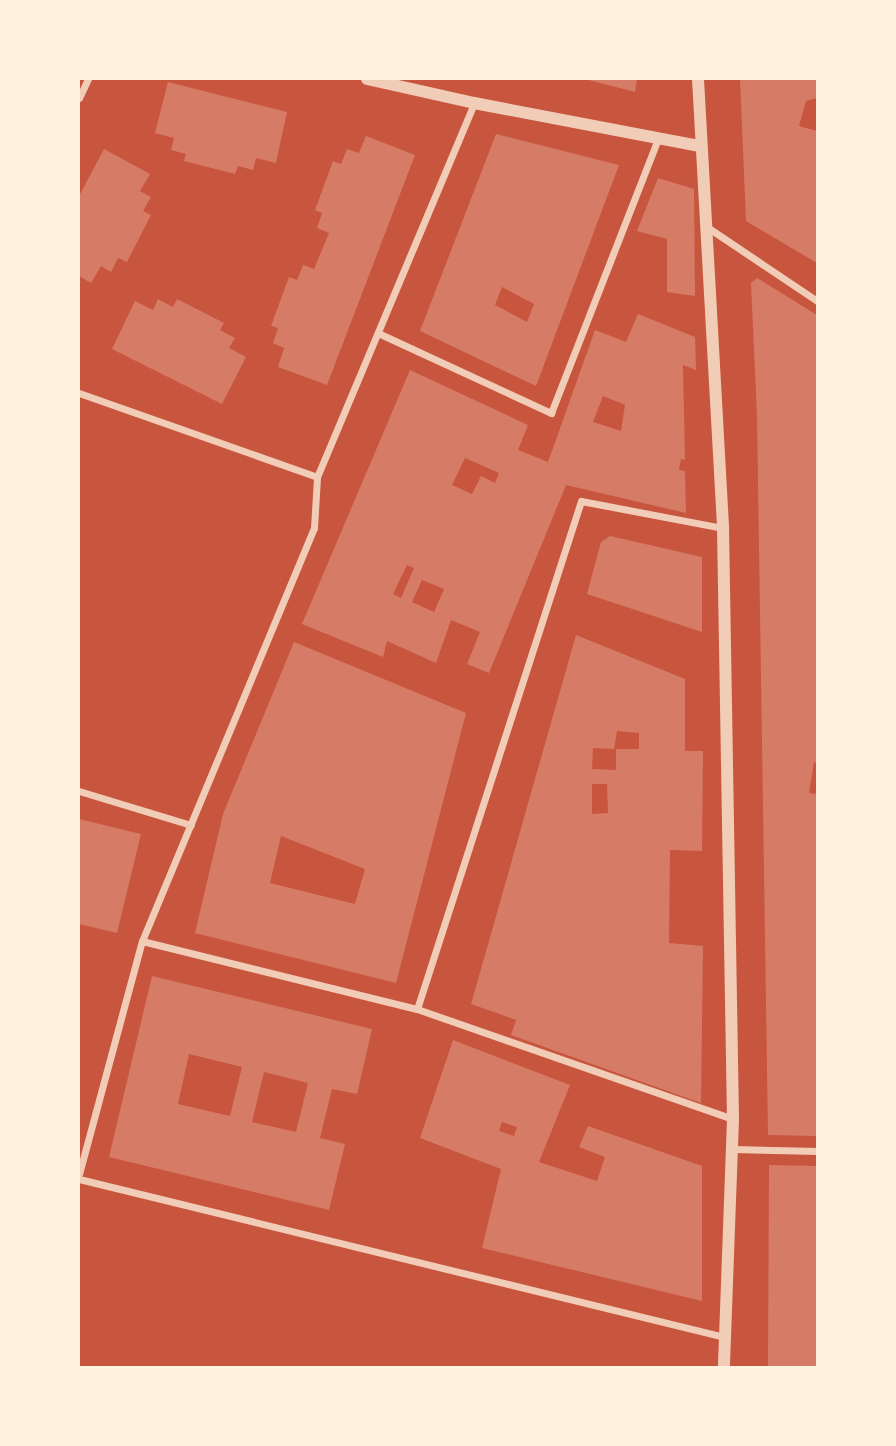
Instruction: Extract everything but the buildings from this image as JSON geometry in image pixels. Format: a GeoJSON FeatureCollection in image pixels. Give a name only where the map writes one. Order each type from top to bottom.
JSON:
{"type":"FeatureCollection","features":[{"type":"Feature","properties":{"kind":"street"},"geometry":{"type":"LineString","coordinates":[[79,98],[88,79]]}},
{"type":"Feature","properties":{"kind":"street"},"geometry":{"type":"LineString","coordinates":[[367,79],[474,103],[700,146]]}},
{"type":"Feature","properties":{"kind":"street"},"geometry":{"type":"LineString","coordinates":[[698,79],[723,528],[733,1119],[724,1367]]}},
{"type":"Feature","properties":{"kind":"street"},"geometry":{"type":"LineString","coordinates":[[79,1174],[142,941],[314,528],[317,477],[474,103]]}},
{"type":"Feature","properties":{"kind":"street"},"geometry":{"type":"LineString","coordinates":[[378,333],[551,413],[658,138]]}},
{"type":"Feature","properties":{"kind":"street"},"geometry":{"type":"LineString","coordinates":[[707,226],[817,301]]}},
{"type":"Feature","properties":{"kind":"street"},"geometry":{"type":"LineString","coordinates":[[79,393],[317,477]]}},
{"type":"Feature","properties":{"kind":"street"},"geometry":{"type":"LineString","coordinates":[[417,1009],[581,501],[723,528]]}},
{"type":"Feature","properties":{"kind":"street"},"geometry":{"type":"LineString","coordinates":[[79,791],[191,825]]}},
{"type":"Feature","properties":{"kind":"street"},"geometry":{"type":"LineString","coordinates":[[142,941],[417,1009],[733,1119]]}},
{"type":"Feature","properties":{"kind":"street"},"geometry":{"type":"LineString","coordinates":[[732,1149],[817,1150]]}},
{"type":"Feature","properties":{"kind":"street"},"geometry":{"type":"LineString","coordinates":[[79,1179],[724,1337]]}}]}
